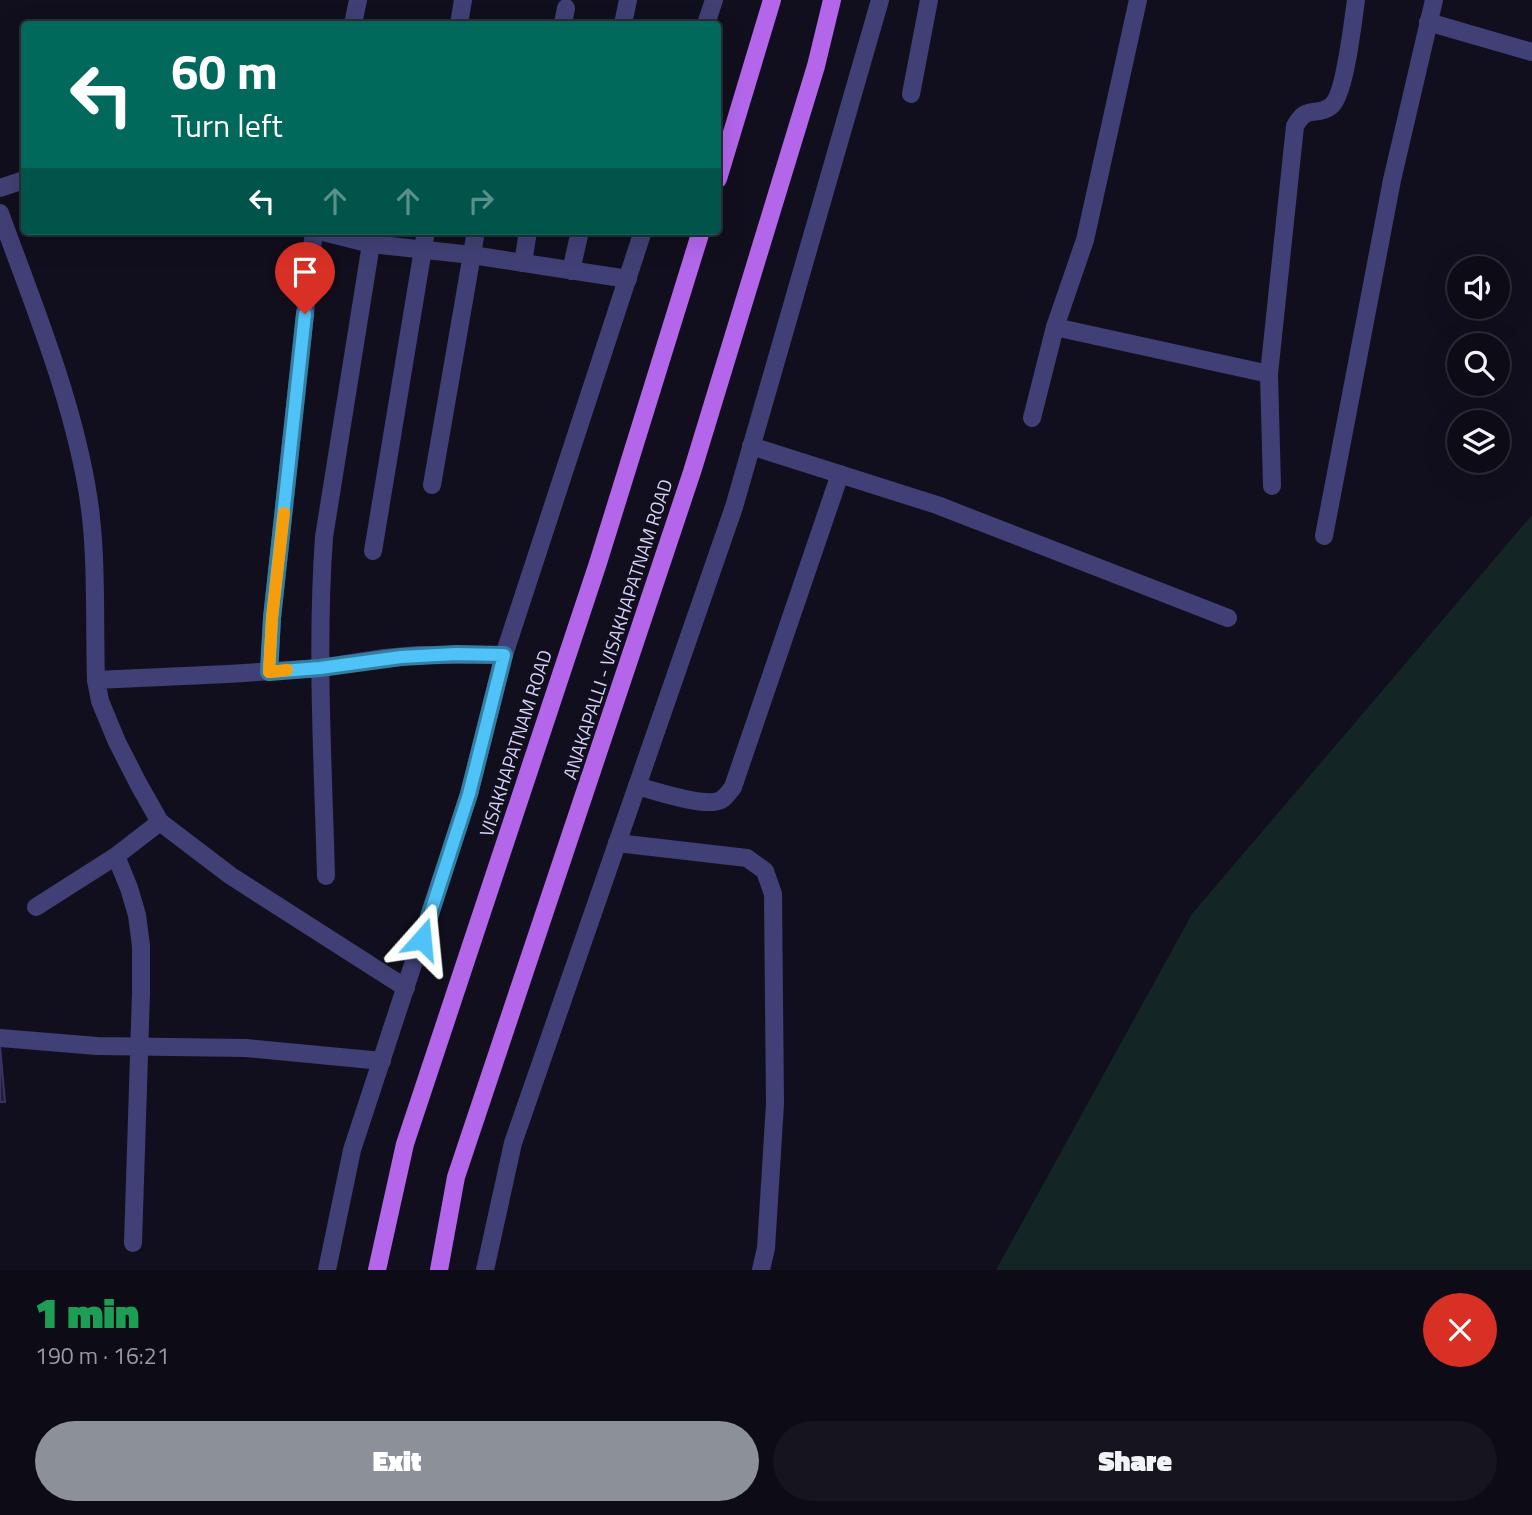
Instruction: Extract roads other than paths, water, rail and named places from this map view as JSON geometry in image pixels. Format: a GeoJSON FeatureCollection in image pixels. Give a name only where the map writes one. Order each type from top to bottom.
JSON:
{"type":"FeatureCollection","features":[{"type":"Feature","properties":{"kind":"main road"},"geometry":{"type":"LineString","coordinates":[[721,169],[772,0]]}},
{"type":"Feature","properties":{"kind":"main road","name":"ANAKAPALLI - VISAKHAPATNAM ROAD"},"geometry":{"type":"LineString","coordinates":[[439,1270],[456,1177],[692,472],[812,79],[832,0]]}},
{"type":"Feature","properties":{"kind":"main road","name":"VISAKHAPATNAM ROAD"},"geometry":{"type":"LineString","coordinates":[[377,1270],[405,1144],[597,563],[700,235]]}},
{"type":"Feature","properties":{"kind":"street"},"geometry":{"type":"LineString","coordinates":[[354,21],[358,0]]}},
{"type":"Feature","properties":{"kind":"street"},"geometry":{"type":"LineString","coordinates":[[460,21],[463,0]]}},
{"type":"Feature","properties":{"kind":"street"},"geometry":{"type":"LineString","coordinates":[[624,21],[628,0]]}},
{"type":"Feature","properties":{"kind":"street"},"geometry":{"type":"LineString","coordinates":[[707,21],[714,0]]}},
{"type":"Feature","properties":{"kind":"street"},"geometry":{"type":"LineString","coordinates":[[485,1270],[513,1143],[734,507],[880,0]]}},
{"type":"Feature","properties":{"kind":"street"},"geometry":{"type":"LineString","coordinates":[[911,94],[929,0]]}},
{"type":"Feature","properties":{"kind":"street"},"geometry":{"type":"LineString","coordinates":[[1032,418],[1055,327],[1085,240],[1138,0]]}},
{"type":"Feature","properties":{"kind":"street"},"geometry":{"type":"LineString","coordinates":[[1272,486],[1269,374],[1295,126],[1300,117],[1309,111],[1331,107],[1338,99],[1356,0]]}},
{"type":"Feature","properties":{"kind":"street"},"geometry":{"type":"LineString","coordinates":[[1324,536],[1392,180],[1434,0]]}},
{"type":"Feature","properties":{"kind":"street"},"geometry":{"type":"LineString","coordinates":[[1428,22],[1532,52]]}},
{"type":"Feature","properties":{"kind":"street"},"geometry":{"type":"LineString","coordinates":[[0,188],[21,181]]}},
{"type":"Feature","properties":{"kind":"street"},"geometry":{"type":"LineString","coordinates":[[0,213],[71,419],[86,483],[93,539],[96,680],[100,701],[139,785],[160,822],[231,876],[406,988]]}},
{"type":"Feature","properties":{"kind":"street"},"geometry":{"type":"LineString","coordinates":[[269,672],[272,618],[317,235]]}},
{"type":"Feature","properties":{"kind":"street"},"geometry":{"type":"LineString","coordinates":[[334,235],[371,244],[472,255],[628,279]]}},
{"type":"Feature","properties":{"kind":"street"},"geometry":{"type":"LineString","coordinates":[[373,551],[425,235]]}},
{"type":"Feature","properties":{"kind":"street"},"geometry":{"type":"LineString","coordinates":[[432,485],[475,235]]}},
{"type":"Feature","properties":{"kind":"street"},"geometry":{"type":"LineString","coordinates":[[523,263],[527,235]]}},
{"type":"Feature","properties":{"kind":"street"},"geometry":{"type":"LineString","coordinates":[[571,271],[579,235]]}},
{"type":"Feature","properties":{"kind":"street"},"geometry":{"type":"LineString","coordinates":[[327,1270],[352,1150],[469,794],[504,655],[642,235]]}},
{"type":"Feature","properties":{"kind":"street"},"geometry":{"type":"LineString","coordinates":[[326,876],[320,668],[321,579],[324,537],[371,244]]}},
{"type":"Feature","properties":{"kind":"street"},"geometry":{"type":"LineString","coordinates":[[1055,327],[1269,374]]}},
{"type":"Feature","properties":{"kind":"street"},"geometry":{"type":"LineString","coordinates":[[751,446],[937,505],[1228,618]]}},
{"type":"Feature","properties":{"kind":"street"},"geometry":{"type":"LineString","coordinates":[[637,786],[711,803],[722,799],[733,787],[840,474]]}},
{"type":"Feature","properties":{"kind":"street"},"geometry":{"type":"LineString","coordinates":[[96,680],[269,672],[419,655],[504,655]]}},
{"type":"Feature","properties":{"kind":"street"},"geometry":{"type":"LineString","coordinates":[[36,907],[116,856],[160,822]]}},
{"type":"Feature","properties":{"kind":"street"},"geometry":{"type":"LineString","coordinates":[[617,843],[747,858],[765,870],[774,894],[775,1104],[766,1248],[761,1270]]}},
{"type":"Feature","properties":{"kind":"street"},"geometry":{"type":"LineString","coordinates":[[116,856],[137,915],[140,936],[140,1047],[133,1243]]}},
{"type":"Feature","properties":{"kind":"street"},"geometry":{"type":"LineString","coordinates":[[0,1038],[97,1046],[246,1048],[382,1060]]}}]}
